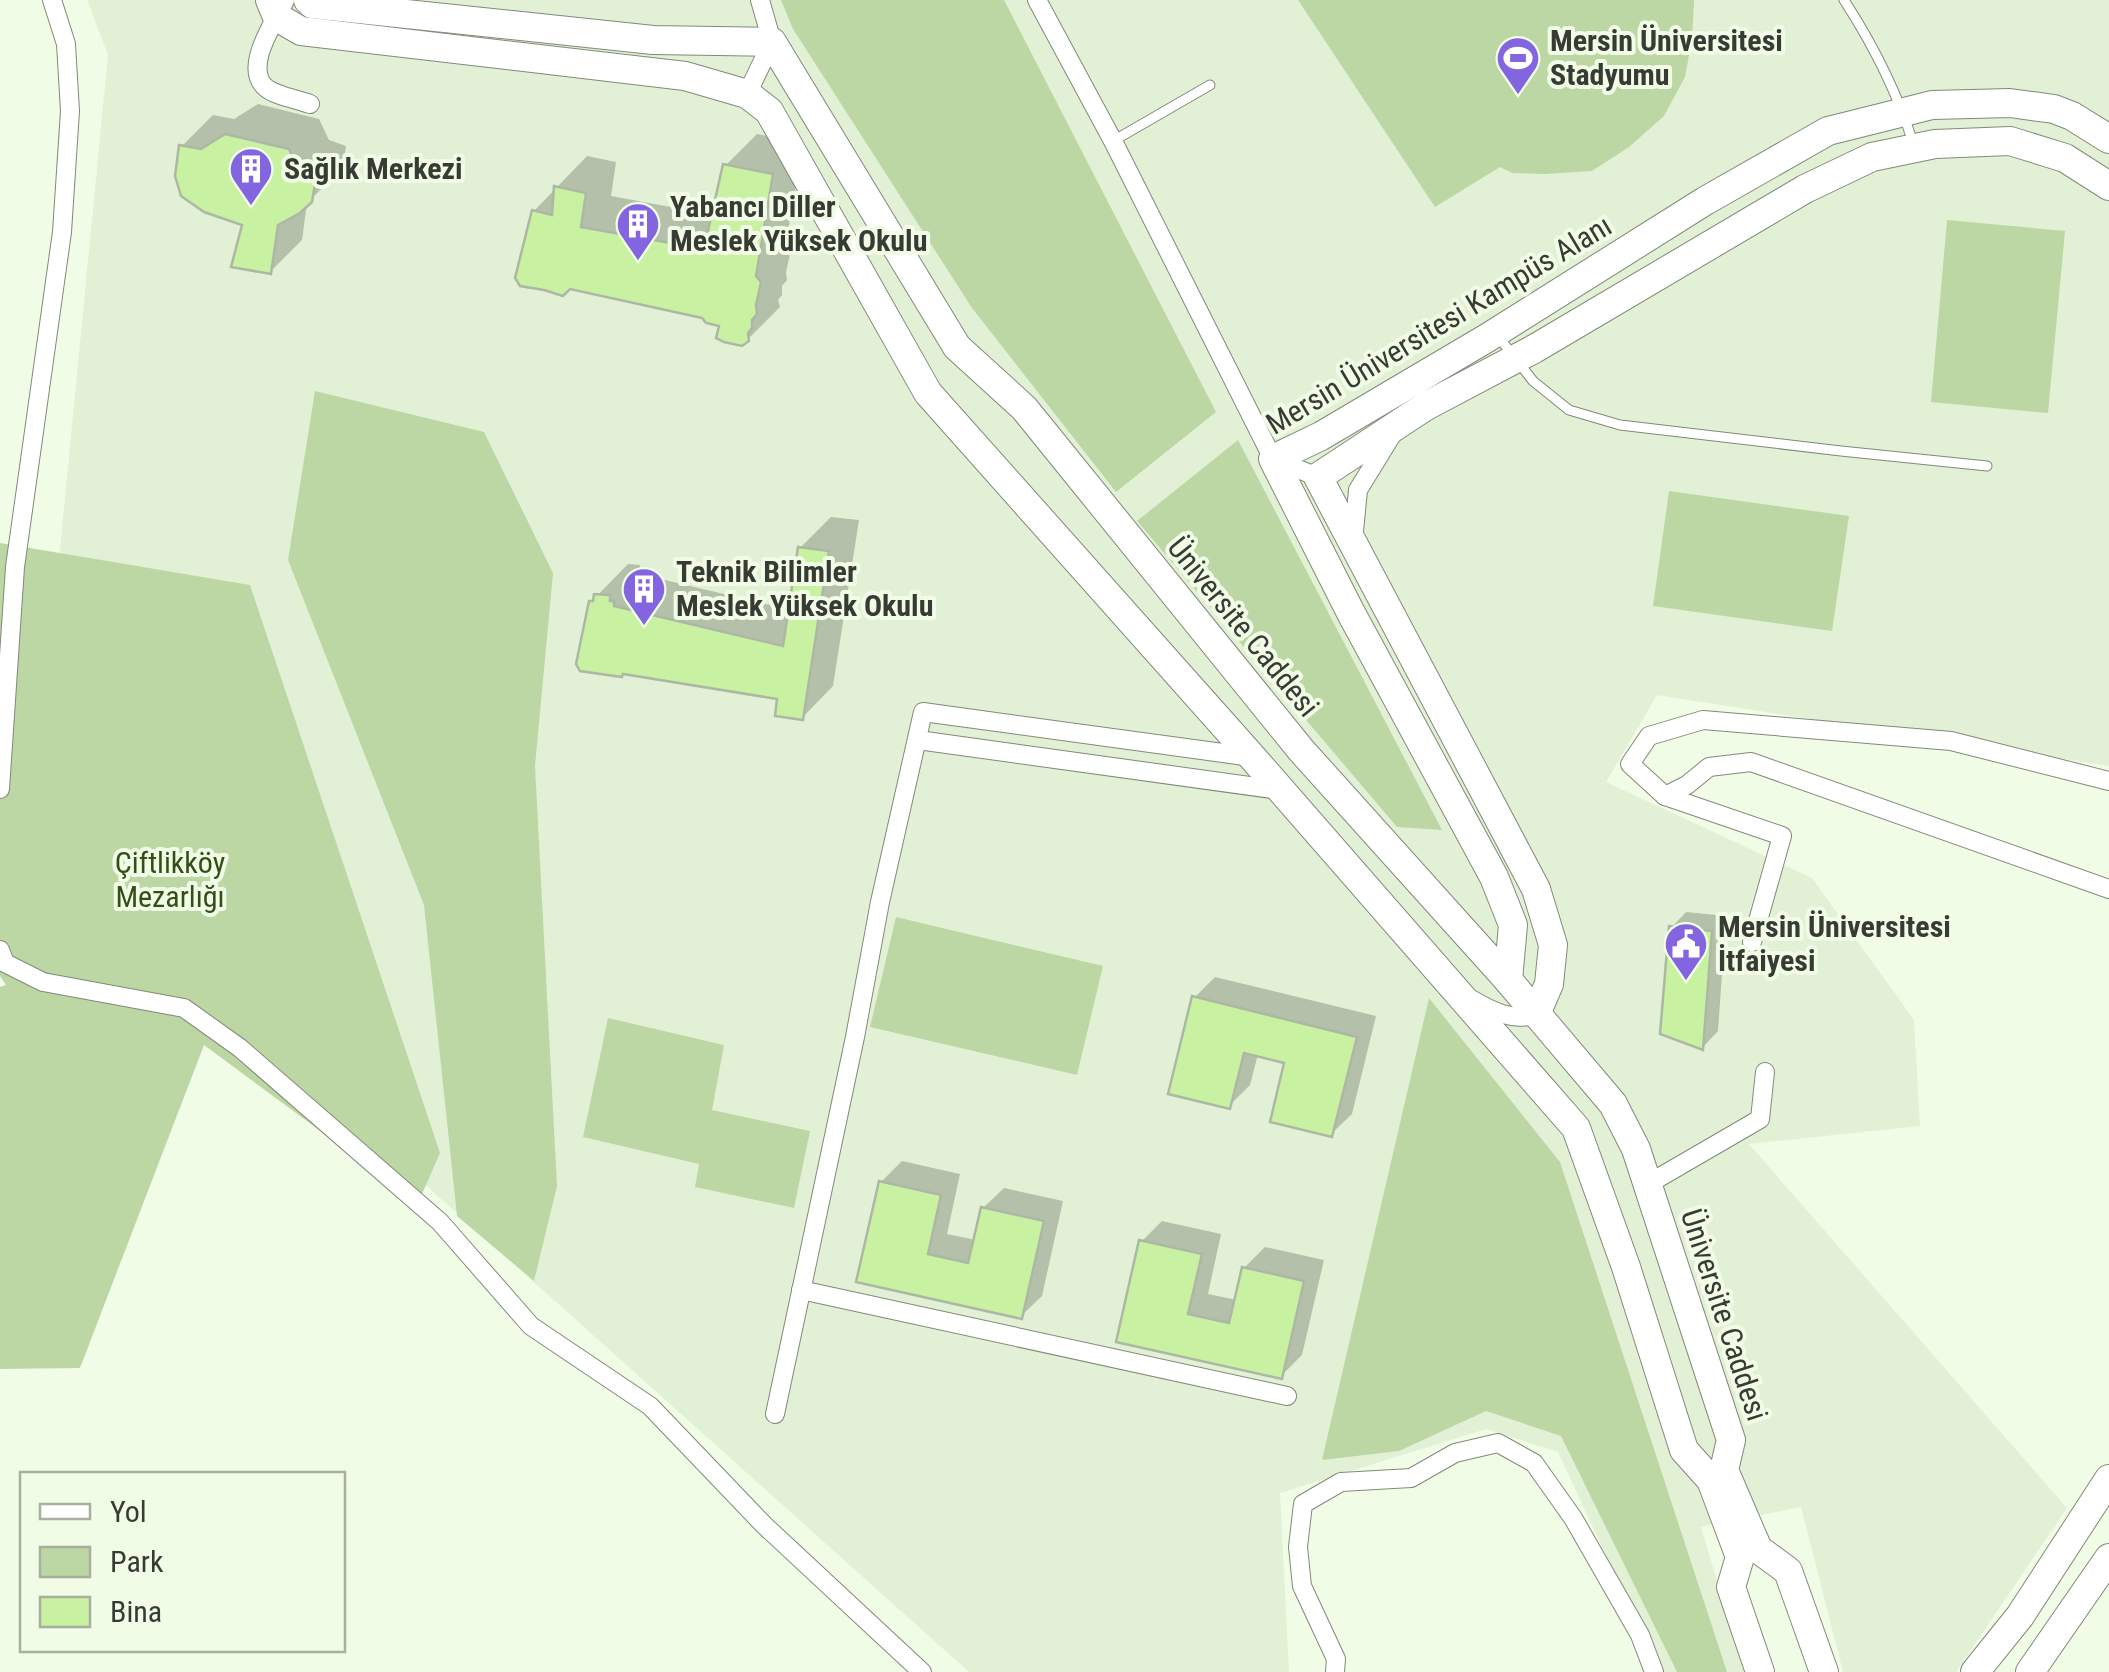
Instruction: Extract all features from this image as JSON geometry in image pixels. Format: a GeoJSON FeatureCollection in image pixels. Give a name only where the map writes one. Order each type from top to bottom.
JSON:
{"type":"FeatureCollection","features":[{"type":"Feature","properties":{"kind":"main road"},"geometry":{"type":"LineString","coordinates":[[308,0],[312,4],[653,40],[772,42]]}},
{"type":"Feature","properties":{"kind":"main road"},"geometry":{"type":"LineString","coordinates":[[278,6],[301,30],[684,76],[746,94],[769,111],[928,393],[1576,1128],[1626,1267],[1684,1450],[1711,1480],[1740,1557],[1731,1588],[1760,1672]]}},
{"type":"Feature","properties":{"kind":"main road","name":"Üniversite Caddesi"},"geometry":{"type":"LineString","coordinates":[[772,42],[957,347],[1024,408],[1302,750],[1613,1104],[1636,1149],[1731,1440],[1724,1470],[1758,1549],[1788,1571],[1824,1672]]}},
{"type":"Feature","properties":{"kind":"main road","name":"Mersin Üniversitesi Kampüs Alanı"},"geometry":{"type":"LineString","coordinates":[[1508,980],[1512,926],[1494,877],[1351,613],[1274,460],[1495,333],[1705,201],[1828,131],[1932,105],[2010,102],[2072,116],[2109,139]]}},
{"type":"Feature","properties":{"kind":"main road","name":"Mersin Üniversitesi Kampüs Alanı"},"geometry":{"type":"LineString","coordinates":[[1318,476],[1426,406],[1517,358],[1805,189],[1872,157],[1936,144],[2010,140],[2066,158],[2109,186]]}},
{"type":"Feature","properties":{"kind":"main road"},"geometry":{"type":"LineString","coordinates":[[1318,476],[1536,889],[1552,945],[1548,984],[1536,1014]]}},
{"type":"Feature","properties":{"kind":"main road"},"geometry":{"type":"LineString","coordinates":[[1975,1672],[2020,1616],[2109,1479]]}},
{"type":"Feature","properties":{"kind":"main road"},"geometry":{"type":"LineString","coordinates":[[2030,1672],[2096,1597],[2108,1560]]}},
{"type":"Feature","properties":{"kind":"street"},"geometry":{"type":"LineString","coordinates":[[0,788],[16,568],[66,180],[70,111],[66,44],[52,0]]}},
{"type":"Feature","properties":{"kind":"street"},"geometry":{"type":"LineString","coordinates":[[746,94],[772,42],[760,0]]}},
{"type":"Feature","properties":{"kind":"street"},"geometry":{"type":"LineString","coordinates":[[1038,0],[1274,460],[1318,476]]}},
{"type":"Feature","properties":{"kind":"street"},"geometry":{"type":"LineString","coordinates":[[278,6],[257,59],[258,78],[267,90],[310,104]]}},
{"type":"Feature","properties":{"kind":"street"},"geometry":{"type":"LineString","coordinates":[[1352,542],[1358,490],[1399,424]]}},
{"type":"Feature","properties":{"kind":"street"},"geometry":{"type":"LineString","coordinates":[[775,1414],[923,712],[1253,758]]}},
{"type":"Feature","properties":{"kind":"street"},"geometry":{"type":"LineString","coordinates":[[1752,942],[1782,836],[1665,796],[1630,764],[1649,736],[1702,720],[1951,741],[2109,781]]}},
{"type":"Feature","properties":{"kind":"street"},"geometry":{"type":"LineString","coordinates":[[918,740],[1279,790]]}},
{"type":"Feature","properties":{"kind":"street"},"geometry":{"type":"LineString","coordinates":[[1665,796],[1708,767],[1751,762],[2109,888]]}},
{"type":"Feature","properties":{"kind":"street"},"geometry":{"type":"LineString","coordinates":[[0,950],[5,963],[43,982],[184,1008],[240,1048],[440,1222],[531,1326],[650,1406],[764,1525],[922,1672]]}},
{"type":"Feature","properties":{"kind":"street"},"geometry":{"type":"LineString","coordinates":[[1508,980],[1504,998],[1517,1060]]}},
{"type":"Feature","properties":{"kind":"street"},"geometry":{"type":"LineString","coordinates":[[1454,988],[1506,1015],[1525,1018],[1536,1014]]}},
{"type":"Feature","properties":{"kind":"street"},"geometry":{"type":"LineString","coordinates":[[1648,1184],[1760,1118],[1764,1072]]}},
{"type":"Feature","properties":{"kind":"street"},"geometry":{"type":"LineString","coordinates":[[801,1290],[1286,1396]]}},
{"type":"Feature","properties":{"kind":"street"},"geometry":{"type":"LineString","coordinates":[[1335,1672],[1336,1659],[1302,1586],[1298,1547],[1303,1504],[1341,1482],[1411,1478],[1455,1453],[1498,1443],[1534,1463],[1573,1518],[1640,1636],[1654,1672]]}},
{"type":"Feature","properties":{"kind":"lane"},"geometry":{"type":"LineString","coordinates":[[1844,0],[1867,35],[1903,111],[1915,149]]}},
{"type":"Feature","properties":{"kind":"lane"},"geometry":{"type":"LineString","coordinates":[[1113,141],[1210,85]]}},
{"type":"Feature","properties":{"kind":"lane"},"geometry":{"type":"LineString","coordinates":[[1495,333],[1533,380],[1569,410],[1620,425],[1988,466]]}},
{"type":"Feature","properties":{"kind":"shaded area"},"geometry":{"type":"Polygon","coordinates":[[[87,0],[2109,0],[2109,766],[1657,695],[1606,782],[1812,878],[1914,1020],[1920,1126],[1749,1144],[2067,1508],[1956,1672],[1843,1672],[1801,1507],[1701,1527],[1744,1672],[1660,1672],[1558,1452],[1486,1429],[1280,1493],[1289,1672],[969,1672],[209,991],[22,940],[108,55],[87,0]]]}},
{"type":"Feature","properties":{"kind":"green space"},"geometry":{"type":"Polygon","coordinates":[[[781,0],[1004,0],[1216,412],[1116,492],[972,308],[793,29],[781,0]]]}},
{"type":"Feature","properties":{"kind":"green space","name":"Mersin Üniversitesi Stadyumu"},"geometry":{"type":"Polygon","coordinates":[[[1298,0],[1694,1],[1685,77],[1664,116],[1629,147],[1592,171],[1512,173],[1500,167],[1435,207],[1298,0]]]}},
{"type":"Feature","properties":{"kind":"green space"},"geometry":{"type":"Polygon","coordinates":[[[1947,220],[2065,231],[2048,413],[1931,402],[1947,220]]]}},
{"type":"Feature","properties":{"kind":"green space"},"geometry":{"type":"Polygon","coordinates":[[[315,391],[484,432],[553,573],[535,766],[557,1186],[534,1281],[457,1216],[424,905],[288,560],[315,391]]]}},
{"type":"Feature","properties":{"kind":"green space"},"geometry":{"type":"Polygon","coordinates":[[[1238,440],[1442,830],[1397,827],[1137,521],[1238,440]]]}},
{"type":"Feature","properties":{"kind":"green space"},"geometry":{"type":"Polygon","coordinates":[[[1669,491],[1849,516],[1832,631],[1653,606],[1669,491]]]}},
{"type":"Feature","properties":{"kind":"green space","name":"Çiftlikköy Mezarlığı"},"geometry":{"type":"Polygon","coordinates":[[[0,543],[250,585],[440,1153],[418,1203],[204,1045],[80,1368],[0,1369],[0,987],[6,985],[0,976],[0,543]]]}},
{"type":"Feature","properties":{"kind":"green space"},"geometry":{"type":"Polygon","coordinates":[[[896,917],[1103,966],[1077,1075],[870,1027],[896,917]]]}},
{"type":"Feature","properties":{"kind":"green space"},"geometry":{"type":"Polygon","coordinates":[[[1429,998],[1560,1162],[1727,1672],[1677,1672],[1561,1436],[1486,1411],[1399,1451],[1322,1460],[1429,998]]]}},
{"type":"Feature","properties":{"kind":"green space"},"geometry":{"type":"Polygon","coordinates":[[[608,1018],[724,1045],[712,1110],[810,1131],[794,1208],[695,1187],[699,1164],[583,1137],[608,1018]]]}},
{"type":"Feature","properties":{"kind":"building","name":"Sağlık Merkezi"},"geometry":{"type":"Polygon","coordinates":[[[225,134],[289,149],[298,171],[316,177],[312,202],[278,225],[271,274],[231,267],[242,225],[204,212],[181,196],[175,176],[179,145],[201,149],[225,134]]]}},
{"type":"Feature","properties":{"kind":"building","name":"Yabancı Diller Meslek Yüksek Okulu"},"geometry":{"type":"Polygon","coordinates":[[[723,164],[773,174],[756,276],[761,282],[757,314],[748,333],[749,341],[742,346],[716,338],[719,326],[702,318],[570,289],[563,296],[520,286],[515,278],[532,210],[552,215],[554,186],[586,193],[581,227],[704,249],[723,164]]]}},
{"type":"Feature","properties":{"kind":"building","name":"Teknik Bilimler Meslek Yüksek Okulu"},"geometry":{"type":"Polygon","coordinates":[[[798,547],[829,551],[803,720],[775,716],[777,699],[623,674],[622,677],[580,671],[576,664],[589,601],[593,601],[594,594],[610,595],[614,606],[783,646],[798,547]]]}},
{"type":"Feature","properties":{"kind":"building","name":"Mersin Üniversitesi İtfaiyesi"},"geometry":{"type":"Polygon","coordinates":[[[1669,926],[1712,931],[1703,1050],[1660,1034],[1669,926]]]}},
{"type":"Feature","properties":{"kind":"building"},"geometry":{"type":"Polygon","coordinates":[[[1192,996],[1357,1037],[1332,1137],[1270,1122],[1284,1063],[1244,1053],[1230,1109],[1168,1094],[1192,996]]]}},
{"type":"Feature","properties":{"kind":"building"},"geometry":{"type":"Polygon","coordinates":[[[879,1181],[941,1195],[928,1254],[968,1263],[981,1207],[1044,1221],[1022,1319],[856,1282],[879,1181]]]}},
{"type":"Feature","properties":{"kind":"building"},"geometry":{"type":"Polygon","coordinates":[[[1139,1240],[1202,1254],[1188,1314],[1229,1323],[1242,1267],[1304,1281],[1282,1379],[1116,1342],[1139,1240]]]}},
{"type":"Feature","properties":{"kind":"place","name":"Mersin Üniversitesi Stadyumu"},"geometry":{"type":"Point","coordinates":[1518,96]}},
{"type":"Feature","properties":{"kind":"place","name":"Sağlık Merkezi"},"geometry":{"type":"Point","coordinates":[251,207]}},
{"type":"Feature","properties":{"kind":"place","name":"Yabancı Diller Meslek Yüksek Okulu"},"geometry":{"type":"Point","coordinates":[638,262]}},
{"type":"Feature","properties":{"kind":"place","name":"Teknik Bilimler Meslek Yüksek Okulu"},"geometry":{"type":"Point","coordinates":[644,627]}},
{"type":"Feature","properties":{"kind":"place","name":"Mersin Üniversitesi İtfaiyesi"},"geometry":{"type":"Point","coordinates":[1686,982]}}]}
